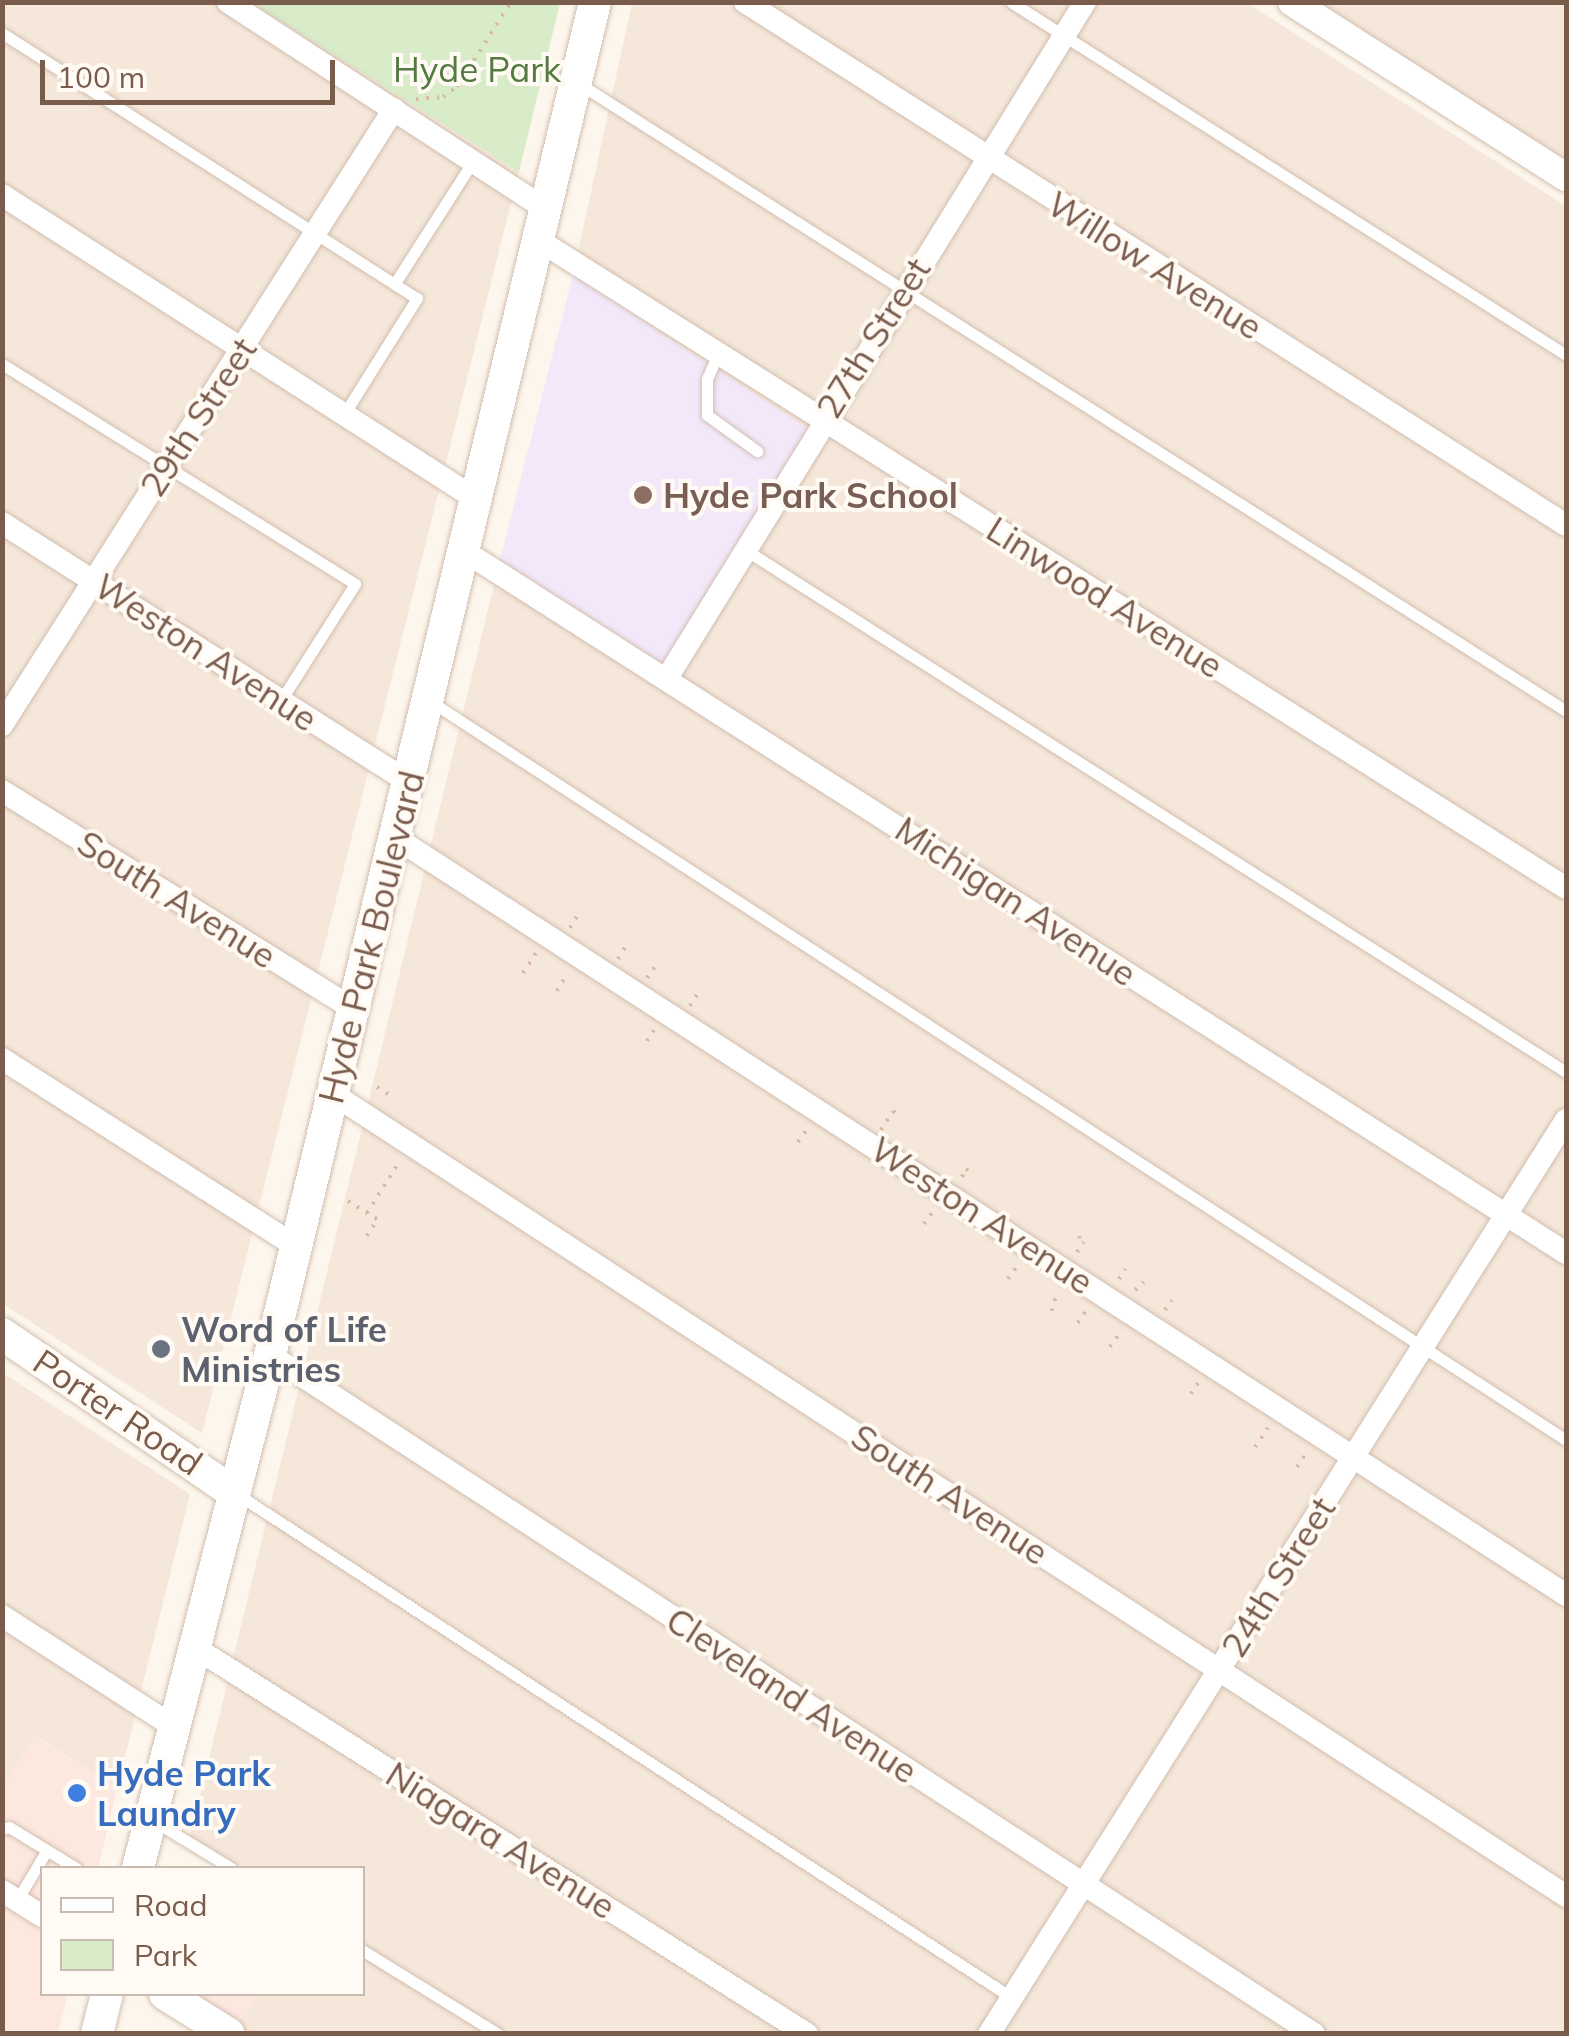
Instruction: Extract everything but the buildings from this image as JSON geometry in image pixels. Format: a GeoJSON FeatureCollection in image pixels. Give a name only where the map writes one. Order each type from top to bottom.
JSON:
{"type":"FeatureCollection","features":[{"type":"Feature","properties":{"kind":"main road","name":"Hyde Park Boulevard"},"geometry":{"type":"LineString","coordinates":[[139,1866],[270,1355],[351,1007],[546,227],[596,2]]}},
{"type":"Feature","properties":{"kind":"main road","name":"Porter Road"},"geometry":{"type":"LineString","coordinates":[[2,1334],[233,1492]]}},
{"type":"Feature","properties":{"kind":"main road"},"geometry":{"type":"LineString","coordinates":[[100,2033],[107,1996]]}},
{"type":"Feature","properties":{"kind":"main road"},"geometry":{"type":"LineString","coordinates":[[167,1996],[195,2024],[228,2034]]}},
{"type":"Feature","properties":{"kind":"street","name":"Linwood Avenue"},"geometry":{"type":"LineString","coordinates":[[228,2],[402,104],[546,227],[718,354],[1566,888]]}},
{"type":"Feature","properties":{"kind":"street","name":"Willow Avenue"},"geometry":{"type":"LineString","coordinates":[[744,2],[1566,525]]}},
{"type":"Feature","properties":{"kind":"street","name":"27th Street"},"geometry":{"type":"LineString","coordinates":[[667,678],[822,419],[1085,2]]}},
{"type":"Feature","properties":{"kind":"street"},"geometry":{"type":"LineString","coordinates":[[1292,2],[1566,177]]}},
{"type":"Feature","properties":{"kind":"street","name":"29th Street"},"geometry":{"type":"LineString","coordinates":[[2,725],[402,104]]}},
{"type":"Feature","properties":{"kind":"street"},"geometry":{"type":"LineString","coordinates":[[2,196],[476,499]]}},
{"type":"Feature","properties":{"kind":"street","name":"Weston Avenue"},"geometry":{"type":"LineString","coordinates":[[2,523],[408,782]]}},
{"type":"Feature","properties":{"kind":"street","name":"Michigan Avenue"},"geometry":{"type":"LineString","coordinates":[[464,551],[1566,1253]]}},
{"type":"Feature","properties":{"kind":"street","name":"South Avenue"},"geometry":{"type":"LineString","coordinates":[[2,791],[351,1007]]}},
{"type":"Feature","properties":{"kind":"street","name":"Weston Avenue"},"geometry":{"type":"LineString","coordinates":[[396,838],[1566,1595]]}},
{"type":"Feature","properties":{"kind":"street"},"geometry":{"type":"LineString","coordinates":[[2,1060],[296,1246]]}},
{"type":"Feature","properties":{"kind":"street","name":"South Avenue"},"geometry":{"type":"LineString","coordinates":[[332,1094],[1566,1896]]}},
{"type":"Feature","properties":{"kind":"street","name":"24th Street"},"geometry":{"type":"LineString","coordinates":[[989,2034],[1566,1120]]}},
{"type":"Feature","properties":{"kind":"street","name":"Cleveland Avenue"},"geometry":{"type":"LineString","coordinates":[[270,1355],[1314,2034]]}},
{"type":"Feature","properties":{"kind":"street"},"geometry":{"type":"LineString","coordinates":[[2,1616],[174,1728]]}},
{"type":"Feature","properties":{"kind":"street","name":"Niagara Avenue"},"geometry":{"type":"LineString","coordinates":[[194,1647],[807,2034]]}},
{"type":"Feature","properties":{"kind":"street"},"geometry":{"type":"LineString","coordinates":[[10,1895],[40,1915]]}},
{"type":"Feature","properties":{"kind":"lane"},"geometry":{"type":"LineString","coordinates":[[1011,2],[1566,355]]}},
{"type":"Feature","properties":{"kind":"lane"},"geometry":{"type":"LineString","coordinates":[[2,33],[417,298],[345,413]]}},
{"type":"Feature","properties":{"kind":"lane"},"geometry":{"type":"LineString","coordinates":[[578,82],[1566,711]]}},
{"type":"Feature","properties":{"kind":"lane"},"geometry":{"type":"LineString","coordinates":[[395,283],[473,161]]}},
{"type":"Feature","properties":{"kind":"lane"},"geometry":{"type":"LineString","coordinates":[[718,354],[707,380],[707,416],[757,451]]}},
{"type":"Feature","properties":{"kind":"lane"},"geometry":{"type":"LineString","coordinates":[[2,364],[355,584],[281,700]]}},
{"type":"Feature","properties":{"kind":"lane"},"geometry":{"type":"LineString","coordinates":[[744,549],[1566,1072]]}},
{"type":"Feature","properties":{"kind":"lane"},"geometry":{"type":"LineString","coordinates":[[428,700],[1566,1440]]}},
{"type":"Feature","properties":{"kind":"lane"},"geometry":{"type":"LineString","coordinates":[[233,1492],[1012,1998]]}},
{"type":"Feature","properties":{"kind":"lane"},"geometry":{"type":"LineString","coordinates":[[151,1819],[228,1866]]}},
{"type":"Feature","properties":{"kind":"lane"},"geometry":{"type":"LineString","coordinates":[[2,1829],[10,1827],[73,1866]]}},
{"type":"Feature","properties":{"kind":"lane"},"geometry":{"type":"LineString","coordinates":[[10,1895],[47,1850]]}},
{"type":"Feature","properties":{"kind":"lane"},"geometry":{"type":"LineString","coordinates":[[365,1952],[498,2034]]}},
{"type":"Feature","properties":{"kind":"path"},"geometry":{"type":"LineString","coordinates":[[402,104],[443,98],[457,87],[511,2]]}},
{"type":"Feature","properties":{"kind":"path"},"geometry":{"type":"LineString","coordinates":[[570,928],[577,916]]}},
{"type":"Feature","properties":{"kind":"path"},"geometry":{"type":"LineString","coordinates":[[618,959],[627,944]]}},
{"type":"Feature","properties":{"kind":"path"},"geometry":{"type":"LineString","coordinates":[[522,973],[536,953]]}},
{"type":"Feature","properties":{"kind":"path"},"geometry":{"type":"LineString","coordinates":[[648,978],[656,965]]}},
{"type":"Feature","properties":{"kind":"path"},"geometry":{"type":"LineString","coordinates":[[557,990],[568,974]]}},
{"type":"Feature","properties":{"kind":"path"},"geometry":{"type":"LineString","coordinates":[[690,1006],[699,992]]}},
{"type":"Feature","properties":{"kind":"path"},"geometry":{"type":"LineString","coordinates":[[647,1040],[654,1030]]}},
{"type":"Feature","properties":{"kind":"path"},"geometry":{"type":"LineString","coordinates":[[376,1086],[390,1095]]}},
{"type":"Feature","properties":{"kind":"path"},"geometry":{"type":"LineString","coordinates":[[881,1130],[892,1111],[897,1114]]}},
{"type":"Feature","properties":{"kind":"path"},"geometry":{"type":"LineString","coordinates":[[798,1142],[807,1129]]}},
{"type":"Feature","properties":{"kind":"path"},"geometry":{"type":"LineString","coordinates":[[367,1212],[398,1164]]}},
{"type":"Feature","properties":{"kind":"path"},"geometry":{"type":"LineString","coordinates":[[959,1181],[966,1170],[973,1174]]}},
{"type":"Feature","properties":{"kind":"path"},"geometry":{"type":"LineString","coordinates":[[348,1200],[380,1221],[367,1236]]}},
{"type":"Feature","properties":{"kind":"path"},"geometry":{"type":"LineString","coordinates":[[924,1224],[932,1211]]}},
{"type":"Feature","properties":{"kind":"path"},"geometry":{"type":"LineString","coordinates":[[1074,1256],[1083,1244],[1078,1236]]}},
{"type":"Feature","properties":{"kind":"path"},"geometry":{"type":"LineString","coordinates":[[1008,1276],[1017,1266]]}},
{"type":"Feature","properties":{"kind":"path"},"geometry":{"type":"LineString","coordinates":[[1116,1283],[1125,1269]]}},
{"type":"Feature","properties":{"kind":"path"},"geometry":{"type":"LineString","coordinates":[[1133,1294],[1144,1282]]}},
{"type":"Feature","properties":{"kind":"path"},"geometry":{"type":"LineString","coordinates":[[1052,1311],[1057,1292]]}},
{"type":"Feature","properties":{"kind":"path"},"geometry":{"type":"LineString","coordinates":[[1163,1314],[1172,1300]]}},
{"type":"Feature","properties":{"kind":"path"},"geometry":{"type":"LineString","coordinates":[[1078,1324],[1086,1310]]}},
{"type":"Feature","properties":{"kind":"path"},"geometry":{"type":"LineString","coordinates":[[1110,1347],[1120,1332]]}},
{"type":"Feature","properties":{"kind":"path"},"geometry":{"type":"LineString","coordinates":[[1191,1394],[1198,1383]]}},
{"type":"Feature","properties":{"kind":"path"},"geometry":{"type":"LineString","coordinates":[[1256,1447],[1268,1428]]}},
{"type":"Feature","properties":{"kind":"path"},"geometry":{"type":"LineString","coordinates":[[1297,1467],[1306,1453]]}},
{"type":"Feature","properties":{"kind":"shaded area"},"geometry":{"type":"Polygon","coordinates":[[[2,3],[252,3],[519,172],[202,1433],[3,1304],[2,3]]]}},
{"type":"Feature","properties":{"kind":"shaded area"},"geometry":{"type":"Polygon","coordinates":[[[632,3],[1247,3],[1566,206],[1566,2033],[249,2033],[237,2026],[257,1996],[365,1996],[365,1866],[239,1866],[190,1836],[500,560],[664,664],[809,430],[573,275],[632,3]]]}},
{"type":"Feature","properties":{"kind":"shaded area"},"geometry":{"type":"Polygon","coordinates":[[[1305,3],[1566,3],[1566,169],[1305,3]]]}},
{"type":"Feature","properties":{"kind":"shaded area","name":"Hyde Park School"},"geometry":{"type":"Polygon","coordinates":[[[573,275],[810,430],[664,664],[500,560],[573,275]]]}},
{"type":"Feature","properties":{"kind":"shaded area"},"geometry":{"type":"Polygon","coordinates":[[[3,1373],[190,1494],[117,1789],[36,1736],[3,1787],[3,1373]]]}},
{"type":"Feature","properties":{"kind":"shaded area"},"geometry":{"type":"Polygon","coordinates":[[[35,1736],[117,1789],[98,1866],[40,1866],[40,1996],[67,1996],[58,2033],[3,2033],[2,1787],[35,1736]]]}},
{"type":"Feature","properties":{"kind":"shaded area"},"geometry":{"type":"Polygon","coordinates":[[[188,1996],[257,1996],[237,2026],[188,1996]]]}},
{"type":"Feature","properties":{"kind":"green space","name":"Hyde Park"},"geometry":{"type":"Polygon","coordinates":[[[252,3],[560,3],[519,172],[252,3]]]}},
{"type":"Feature","properties":{"kind":"place","name":"Hyde Park School"},"geometry":{"type":"Point","coordinates":[643,495]}},
{"type":"Feature","properties":{"kind":"place","name":"Word of Life Ministries"},"geometry":{"type":"Point","coordinates":[161,1349]}},
{"type":"Feature","properties":{"kind":"place","name":"Hyde Park Laundry"},"geometry":{"type":"Point","coordinates":[77,1793]}}]}
